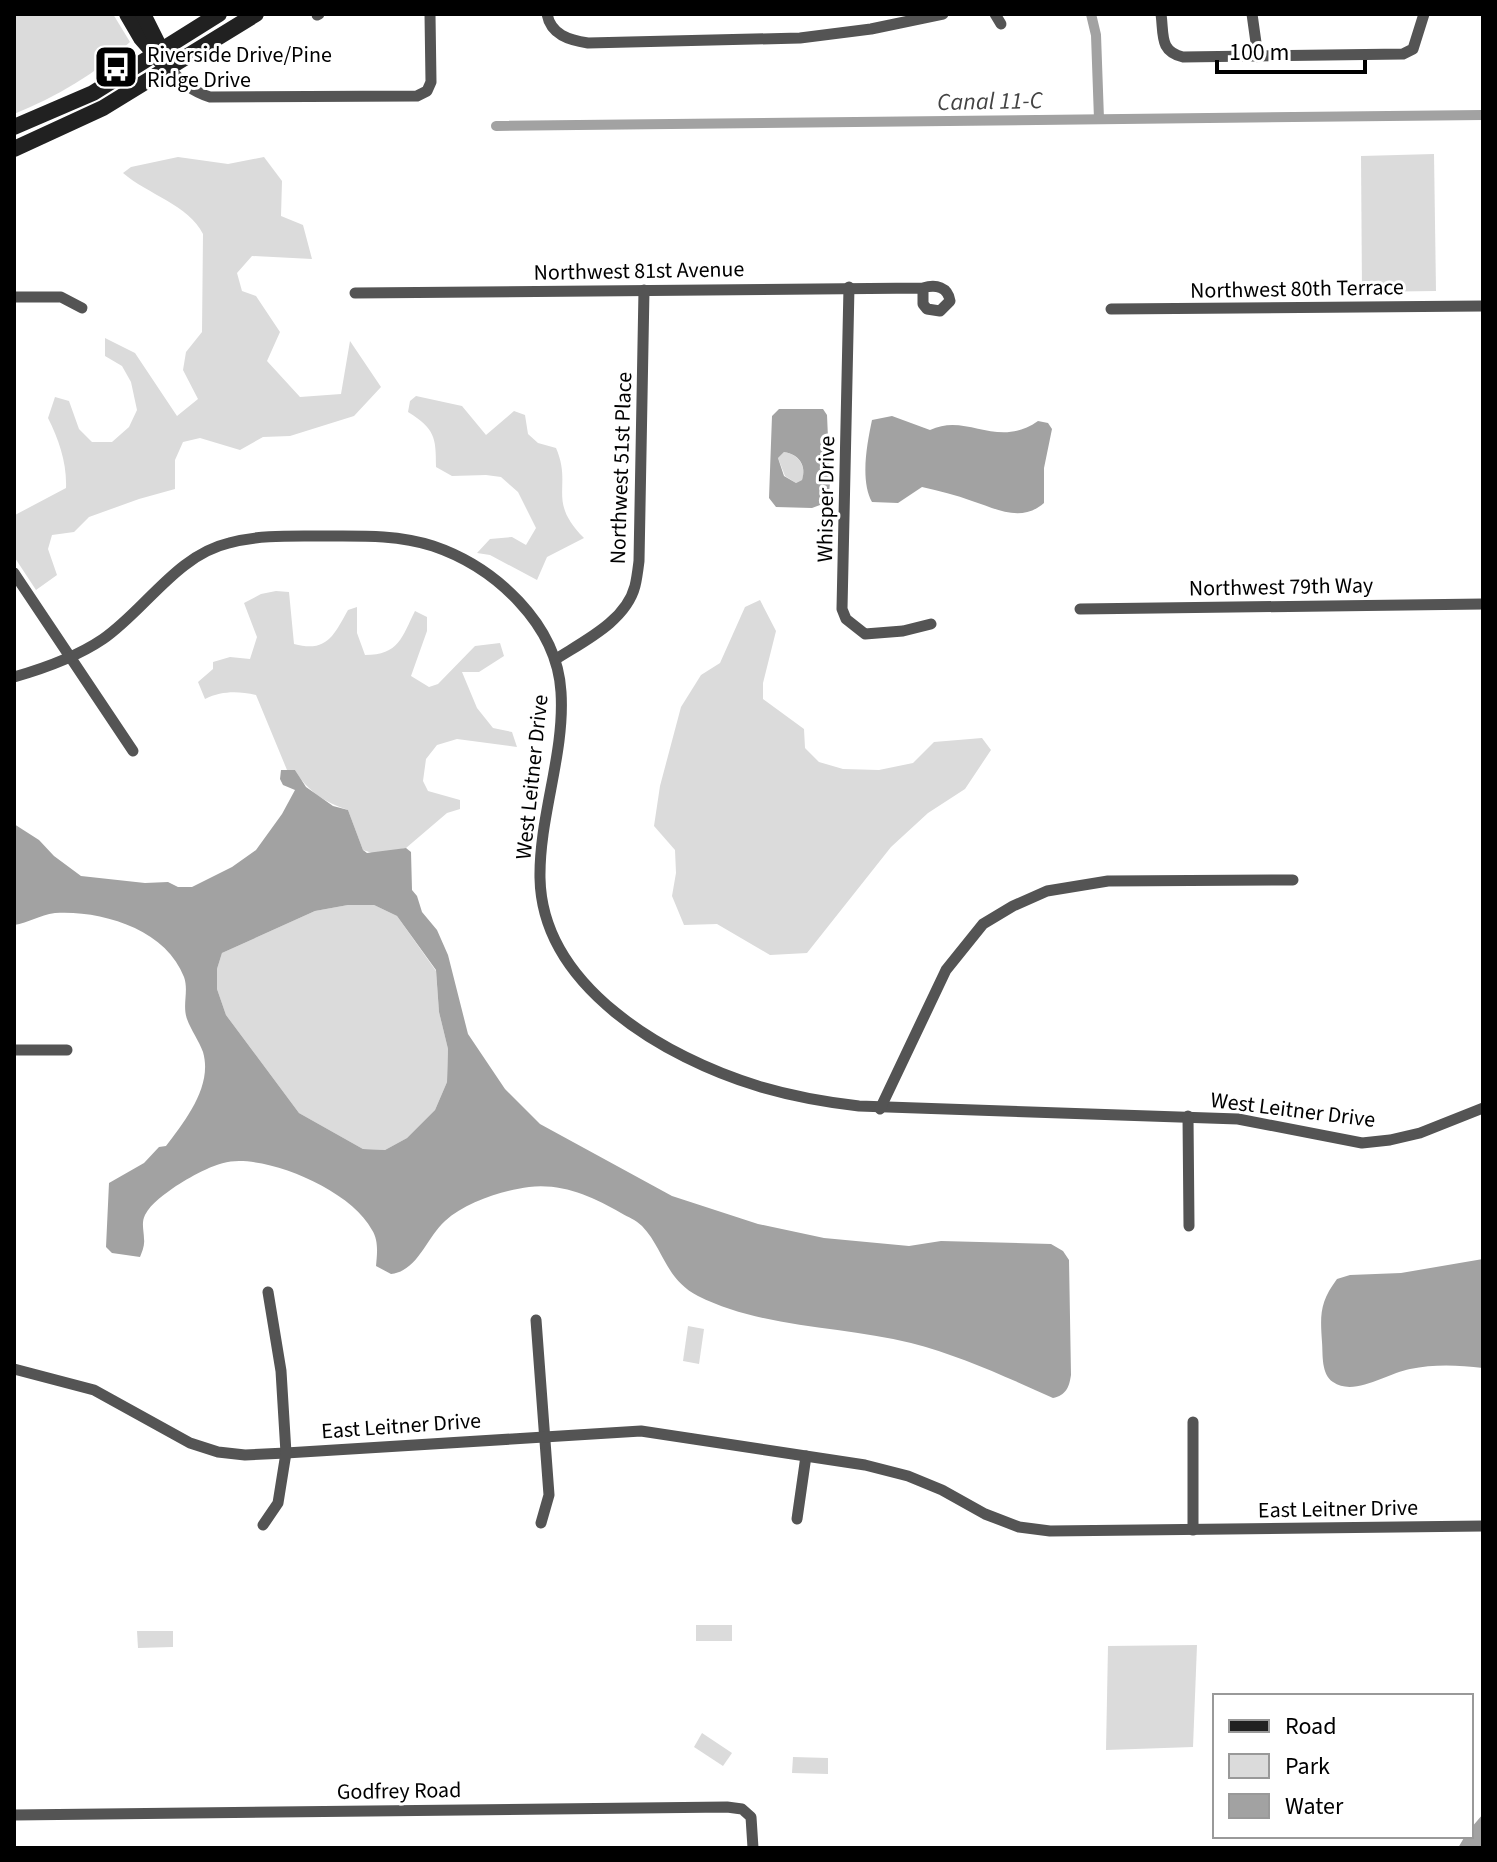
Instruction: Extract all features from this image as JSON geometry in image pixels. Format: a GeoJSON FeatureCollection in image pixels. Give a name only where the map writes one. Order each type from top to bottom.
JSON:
{"type":"FeatureCollection","features":[{"type":"Feature","properties":{"kind":"street"},"geometry":{"type":"LineString","coordinates":[[127,14],[184,85],[210,97],[417,96],[427,91],[431,82],[430,14]]}},
{"type":"Feature","properties":{"kind":"street"},"geometry":{"type":"LineString","coordinates":[[143,14],[158,52]]}},
{"type":"Feature","properties":{"kind":"street"},"geometry":{"type":"LineString","coordinates":[[14,127],[71,105],[219,14]]}},
{"type":"Feature","properties":{"kind":"street"},"geometry":{"type":"LineString","coordinates":[[14,149],[103,108],[256,14]]}},
{"type":"Feature","properties":{"kind":"street"},"geometry":{"type":"LineString","coordinates":[[547,14],[555,31],[571,40],[588,43],[800,38],[871,29],[943,14]]}},
{"type":"Feature","properties":{"kind":"street"},"geometry":{"type":"LineString","coordinates":[[1161,14],[1166,48],[1172,54],[1183,57],[1403,54],[1413,49],[1419,39],[1424,14]]}},
{"type":"Feature","properties":{"kind":"street"},"geometry":{"type":"LineString","coordinates":[[1252,14],[1258,57]]}},
{"type":"Feature","properties":{"kind":"street","name":"Whisper Drive"},"geometry":{"type":"LineString","coordinates":[[849,287],[842,609],[846,619],[865,634],[903,631],[931,624]]}},
{"type":"Feature","properties":{"kind":"street","name":"Northwest 81st Avenue"},"geometry":{"type":"LineString","coordinates":[[355,293],[923,288]]}},
{"type":"Feature","properties":{"kind":"street","name":"Northwest 51st Place"},"geometry":{"type":"LineString","coordinates":[[556,659],[609,622],[622,610],[635,589],[639,548],[644,290]]}},
{"type":"Feature","properties":{"kind":"street"},"geometry":{"type":"LineString","coordinates":[[14,297],[61,297],[82,308]]}},
{"type":"Feature","properties":{"kind":"street","name":"Northwest 80th Terrace"},"geometry":{"type":"LineString","coordinates":[[1111,309],[1483,306]]}},
{"type":"Feature","properties":{"kind":"street","name":"West Leitner Drive"},"geometry":{"type":"LineString","coordinates":[[14,677],[101,641],[202,553],[228,543],[268,536],[387,536],[431,545],[468,561],[501,585],[526,610],[556,659],[562,694],[560,722],[541,847],[540,880],[544,910],[556,943],[573,971],[597,998],[636,1027],[693,1060],[756,1086],[817,1101],[880,1109],[1238,1119],[1362,1143],[1420,1133],[1483,1108]]}},
{"type":"Feature","properties":{"kind":"street"},"geometry":{"type":"LineString","coordinates":[[14,573],[133,751]]}},
{"type":"Feature","properties":{"kind":"street","name":"Northwest 79th Way"},"geometry":{"type":"LineString","coordinates":[[1080,609],[1483,604]]}},
{"type":"Feature","properties":{"kind":"street"},"geometry":{"type":"LineString","coordinates":[[880,1109],[946,970],[983,924],[1013,906],[1047,891],[1083,884],[1293,880]]}},
{"type":"Feature","properties":{"kind":"street"},"geometry":{"type":"LineString","coordinates":[[14,1050],[67,1050]]}},
{"type":"Feature","properties":{"kind":"street","name":"West Leitner Drive"},"geometry":{"type":"LineString","coordinates":[[1188,1116],[1189,1226]]}},
{"type":"Feature","properties":{"kind":"street"},"geometry":{"type":"LineString","coordinates":[[263,1525],[278,1503],[286,1453],[281,1371],[268,1292]]}},
{"type":"Feature","properties":{"kind":"street"},"geometry":{"type":"LineString","coordinates":[[536,1320],[549,1495],[541,1523]]}},
{"type":"Feature","properties":{"kind":"street","name":"East Leitner Drive"},"geometry":{"type":"LineString","coordinates":[[14,1369],[94,1390],[190,1443],[218,1452],[245,1455],[641,1431],[865,1465],[908,1476],[1019,1527],[1050,1531],[1483,1526]]}},
{"type":"Feature","properties":{"kind":"street"},"geometry":{"type":"LineString","coordinates":[[1193,1422],[1193,1530]]}},
{"type":"Feature","properties":{"kind":"street"},"geometry":{"type":"LineString","coordinates":[[797,1519],[806,1456]]}},
{"type":"Feature","properties":{"kind":"street","name":"Godfrey Road"},"geometry":{"type":"LineString","coordinates":[[14,1815],[727,1807],[742,1809],[751,1817],[753,1848]]}},
{"type":"Feature","properties":{"kind":"green space"},"geometry":{"type":"Polygon","coordinates":[[[14,14],[113,14],[130,42],[75,83],[14,114],[14,14]]]}},
{"type":"Feature","properties":{"kind":"green space"},"geometry":{"type":"Polygon","coordinates":[[[1434,154],[1436,291],[1362,292],[1361,156],[1434,154]]]}},
{"type":"Feature","properties":{"kind":"green space"},"geometry":{"type":"Polygon","coordinates":[[[178,157],[228,164],[264,157],[282,181],[281,216],[303,225],[312,259],[252,256],[237,273],[242,291],[256,296],[280,332],[267,361],[300,397],[341,394],[350,341],[381,387],[354,416],[290,436],[263,437],[240,450],[200,438],[183,442],[175,460],[175,489],[89,517],[74,532],[52,535],[48,549],[57,575],[36,590],[15,558],[14,518],[66,488],[62,452],[48,418],[55,397],[69,401],[79,429],[92,442],[112,442],[129,427],[137,410],[131,382],[122,366],[105,356],[105,338],[135,353],[177,416],[198,399],[183,370],[186,352],[202,332],[203,234],[178,207],[123,173],[131,167],[178,157]]]}},
{"type":"Feature","properties":{"kind":"green space"},"geometry":{"type":"Polygon","coordinates":[[[416,396],[462,406],[486,435],[514,411],[525,415],[528,434],[538,443],[556,448],[561,462],[566,513],[584,538],[547,557],[537,580],[490,555],[477,553],[490,539],[512,537],[526,545],[536,528],[518,492],[501,477],[452,476],[436,467],[435,448],[429,429],[408,412],[410,401],[416,396]]]}},
{"type":"Feature","properties":{"kind":"green space"},"geometry":{"type":"Polygon","coordinates":[[[784,452],[800,462],[802,480],[796,483],[785,476],[778,458],[784,452]]]}},
{"type":"Feature","properties":{"kind":"green space"},"geometry":{"type":"Polygon","coordinates":[[[289,592],[294,644],[305,646],[328,640],[348,610],[357,607],[357,633],[365,655],[385,652],[398,643],[415,611],[427,617],[427,631],[411,676],[429,687],[438,684],[475,646],[500,643],[504,656],[479,672],[462,672],[477,708],[493,728],[512,732],[517,747],[457,739],[437,745],[426,759],[423,781],[428,791],[460,800],[460,809],[447,813],[406,848],[375,854],[363,850],[348,810],[324,800],[305,784],[295,770],[287,770],[256,695],[230,692],[205,699],[198,682],[213,669],[213,662],[230,657],[250,659],[257,637],[244,603],[261,594],[289,592]]]}},
{"type":"Feature","properties":{"kind":"green space"},"geometry":{"type":"Polygon","coordinates":[[[760,600],[776,631],[763,683],[763,699],[804,729],[805,748],[819,762],[843,769],[879,770],[913,763],[934,742],[982,738],[991,750],[965,789],[928,813],[891,847],[807,953],[770,955],[717,924],[684,925],[672,896],[676,873],[675,850],[654,826],[660,786],[681,707],[701,675],[720,663],[745,607],[760,600]]]}},
{"type":"Feature","properties":{"kind":"green space"},"geometry":{"type":"Polygon","coordinates":[[[348,905],[374,905],[397,916],[436,971],[439,1012],[448,1049],[447,1082],[435,1110],[407,1138],[385,1150],[363,1149],[299,1113],[226,1015],[217,989],[217,969],[222,953],[315,911],[348,905]]]}},
{"type":"Feature","properties":{"kind":"green space"},"geometry":{"type":"Polygon","coordinates":[[[688,1326],[704,1329],[699,1364],[683,1361],[688,1326]]]}},
{"type":"Feature","properties":{"kind":"green space"},"geometry":{"type":"Polygon","coordinates":[[[696,1625],[732,1625],[732,1641],[696,1641],[696,1625]]]}},
{"type":"Feature","properties":{"kind":"green space"},"geometry":{"type":"Polygon","coordinates":[[[137,1631],[173,1631],[173,1647],[138,1648],[137,1631]]]}},
{"type":"Feature","properties":{"kind":"green space"},"geometry":{"type":"Polygon","coordinates":[[[1197,1645],[1193,1747],[1106,1750],[1108,1646],[1197,1645]]]}},
{"type":"Feature","properties":{"kind":"green space"},"geometry":{"type":"Polygon","coordinates":[[[702,1733],[732,1753],[723,1766],[694,1747],[702,1733]]]}},
{"type":"Feature","properties":{"kind":"green space"},"geometry":{"type":"Polygon","coordinates":[[[793,1757],[828,1758],[828,1774],[792,1773],[793,1757]]]}},
{"type":"Feature","properties":{"kind":"water"},"geometry":{"type":"Polygon","coordinates":[[[779,409],[823,409],[827,415],[828,502],[812,508],[776,507],[769,498],[772,416],[779,409]],[[784,452],[778,458],[784,476],[796,483],[802,480],[802,466],[798,458],[784,452]]]}},
{"type":"Feature","properties":{"kind":"water"},"geometry":{"type":"Polygon","coordinates":[[[892,416],[930,430],[957,425],[1009,432],[1038,421],[1048,423],[1052,429],[1044,468],[1044,503],[1027,512],[1009,512],[922,487],[898,503],[872,502],[865,473],[872,420],[892,416]]]}},
{"type":"Feature","properties":{"kind":"water"},"geometry":{"type":"Polygon","coordinates":[[[281,770],[295,770],[306,787],[333,806],[348,810],[363,850],[367,853],[406,848],[411,852],[412,890],[422,912],[437,930],[448,955],[468,1034],[505,1089],[540,1124],[672,1196],[758,1224],[824,1238],[909,1246],[941,1241],[1051,1244],[1063,1251],[1069,1260],[1071,1375],[1066,1390],[1053,1398],[930,1348],[885,1337],[775,1320],[722,1307],[698,1296],[678,1281],[649,1235],[637,1222],[589,1197],[554,1187],[507,1191],[463,1208],[438,1228],[408,1267],[391,1274],[376,1266],[376,1239],[372,1230],[349,1203],[332,1191],[274,1166],[231,1162],[190,1177],[151,1207],[143,1221],[144,1244],[140,1257],[112,1253],[106,1247],[109,1183],[144,1163],[159,1147],[166,1146],[181,1126],[201,1090],[205,1065],[203,1052],[186,1014],[184,977],[163,946],[147,935],[111,919],[73,913],[49,914],[14,925],[14,824],[39,840],[81,876],[145,883],[168,882],[178,887],[192,887],[232,867],[256,850],[295,790],[283,785],[281,770]],[[348,905],[315,911],[222,953],[217,969],[217,989],[226,1015],[299,1113],[363,1149],[385,1150],[407,1138],[435,1110],[447,1082],[448,1049],[439,1012],[436,970],[397,916],[374,905],[348,905]]]}},
{"type":"Feature","properties":{"kind":"water"},"geometry":{"type":"Polygon","coordinates":[[[1483,1259],[1483,1368],[1419,1367],[1351,1387],[1341,1386],[1329,1379],[1323,1364],[1321,1316],[1327,1295],[1337,1279],[1350,1275],[1401,1273],[1483,1259]]]}},
{"type":"Feature","properties":{"kind":"water"},"geometry":{"type":"Polygon","coordinates":[[[1483,1814],[1483,1848],[1458,1848],[1464,1838],[1473,1838],[1473,1826],[1483,1814]]]}},
{"type":"Feature","properties":{"kind":"waterway"},"geometry":{"type":"LineString","coordinates":[[1091,14],[1096,35],[1099,119]]}},
{"type":"Feature","properties":{"kind":"waterway","name":"Canal 11-C"},"geometry":{"type":"LineString","coordinates":[[496,126],[1483,115]]}},
{"type":"Feature","properties":{"kind":"place","name":"Riverside Drive/Pine Ridge Drive"},"geometry":{"type":"Point","coordinates":[116,67]}}]}
